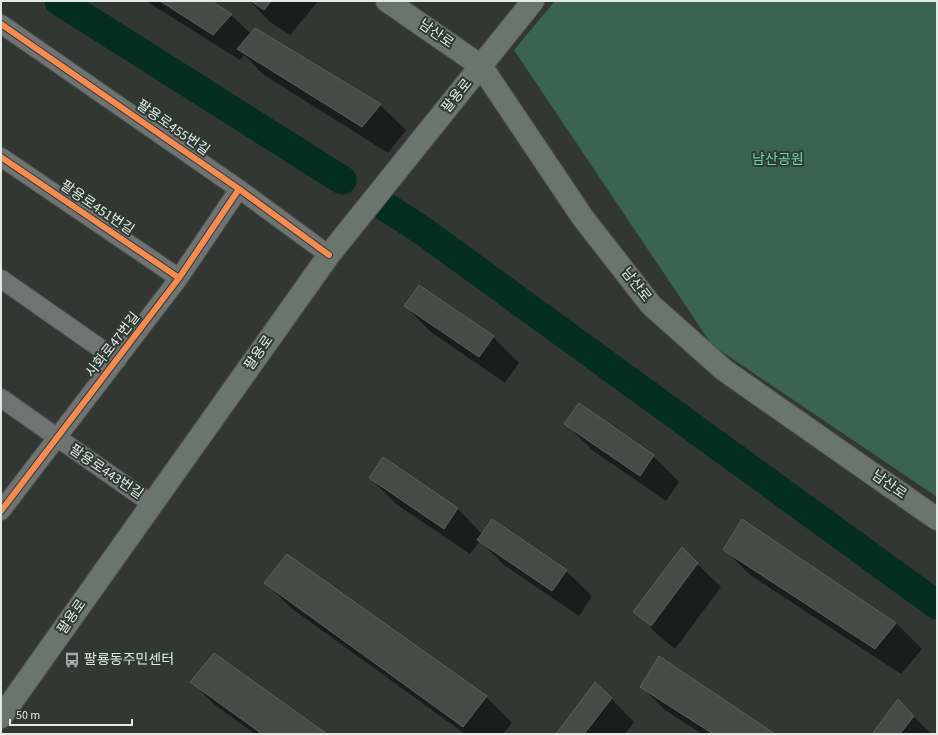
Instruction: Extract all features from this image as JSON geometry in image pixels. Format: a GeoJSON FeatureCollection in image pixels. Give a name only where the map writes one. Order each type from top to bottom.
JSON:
{"type":"FeatureCollection","features":[{"type":"Feature","properties":{"kind":"main road","name":"남산로"},"geometry":{"type":"LineString","coordinates":[[387,1],[481,66],[583,218],[651,305],[724,370],[937,519]]}},
{"type":"Feature","properties":{"kind":"main road","name":"팔용로"},"geometry":{"type":"LineString","coordinates":[[1,717],[329,255],[533,1]]}},
{"type":"Feature","properties":{"kind":"street","name":"팔용로455번길"},"geometry":{"type":"LineString","coordinates":[[1,24],[239,189],[329,255]]}},
{"type":"Feature","properties":{"kind":"street","name":"팔용로451번길"},"geometry":{"type":"LineString","coordinates":[[1,157],[179,278]]}},
{"type":"Feature","properties":{"kind":"street","name":"사화로47번길"},"geometry":{"type":"LineString","coordinates":[[1,511],[179,278],[239,189]]}},
{"type":"Feature","properties":{"kind":"street"},"geometry":{"type":"LineString","coordinates":[[1,279],[117,360]]}},
{"type":"Feature","properties":{"kind":"street","name":"팔용로443번길"},"geometry":{"type":"LineString","coordinates":[[1,398],[56,439],[152,504]]}},
{"type":"Feature","properties":{"kind":"green space","name":"남산공원"},"geometry":{"type":"Polygon","coordinates":[[[555,1],[937,1],[937,497],[712,345],[514,50],[555,1]]]}},
{"type":"Feature","properties":{"kind":"building"},"geometry":{"type":"Polygon","coordinates":[[[160,1],[211,1],[232,14],[213,35],[160,1]]]}},
{"type":"Feature","properties":{"kind":"building"},"geometry":{"type":"Polygon","coordinates":[[[251,1],[271,1],[264,10],[251,1]]]}},
{"type":"Feature","properties":{"kind":"building"},"geometry":{"type":"Polygon","coordinates":[[[255,28],[381,104],[362,127],[237,49],[255,28]]]}},
{"type":"Feature","properties":{"kind":"building"},"geometry":{"type":"Polygon","coordinates":[[[419,285],[494,336],[479,357],[404,306],[419,285]]]}},
{"type":"Feature","properties":{"kind":"building"},"geometry":{"type":"Polygon","coordinates":[[[579,403],[654,455],[640,476],[564,424],[579,403]]]}},
{"type":"Feature","properties":{"kind":"building"},"geometry":{"type":"Polygon","coordinates":[[[383,457],[458,508],[444,529],[369,478],[383,457]]]}},
{"type":"Feature","properties":{"kind":"building"},"geometry":{"type":"Polygon","coordinates":[[[492,519],[567,570],[552,591],[477,540],[492,519]]]}},
{"type":"Feature","properties":{"kind":"building"},"geometry":{"type":"Polygon","coordinates":[[[742,519],[896,623],[875,649],[723,550],[742,519]]]}},
{"type":"Feature","properties":{"kind":"building"},"geometry":{"type":"Polygon","coordinates":[[[682,547],[698,563],[651,626],[633,612],[682,547]]]}},
{"type":"Feature","properties":{"kind":"building"},"geometry":{"type":"Polygon","coordinates":[[[287,554],[487,696],[463,727],[264,583],[287,554]]]}},
{"type":"Feature","properties":{"kind":"building"},"geometry":{"type":"Polygon","coordinates":[[[214,653],[327,734],[262,734],[190,682],[214,653]]]}},
{"type":"Feature","properties":{"kind":"building"},"geometry":{"type":"Polygon","coordinates":[[[659,656],[775,734],[713,734],[640,687],[659,656]]]}},
{"type":"Feature","properties":{"kind":"building"},"geometry":{"type":"Polygon","coordinates":[[[595,682],[612,698],[584,734],[556,734],[595,682]]]}},
{"type":"Feature","properties":{"kind":"building"},"geometry":{"type":"Polygon","coordinates":[[[898,699],[914,716],[900,734],[872,734],[898,699]]]}},
{"type":"Feature","properties":{"kind":"waterway"},"geometry":{"type":"LineString","coordinates":[[59,1],[342,180]]}},
{"type":"Feature","properties":{"kind":"waterway"},"geometry":{"type":"LineString","coordinates":[[386,207],[423,231],[937,605]]}},
{"type":"Feature","properties":{"kind":"cycle path"},"geometry":{"type":"LineString","coordinates":[[1,24],[239,189],[329,255]]}},
{"type":"Feature","properties":{"kind":"cycle path"},"geometry":{"type":"LineString","coordinates":[[1,157],[179,278]]}},
{"type":"Feature","properties":{"kind":"cycle path"},"geometry":{"type":"LineString","coordinates":[[1,511],[179,278],[239,189]]}},
{"type":"Feature","properties":{"kind":"place","name":"팔룡동주민센터"},"geometry":{"type":"Point","coordinates":[72,660]}}]}
